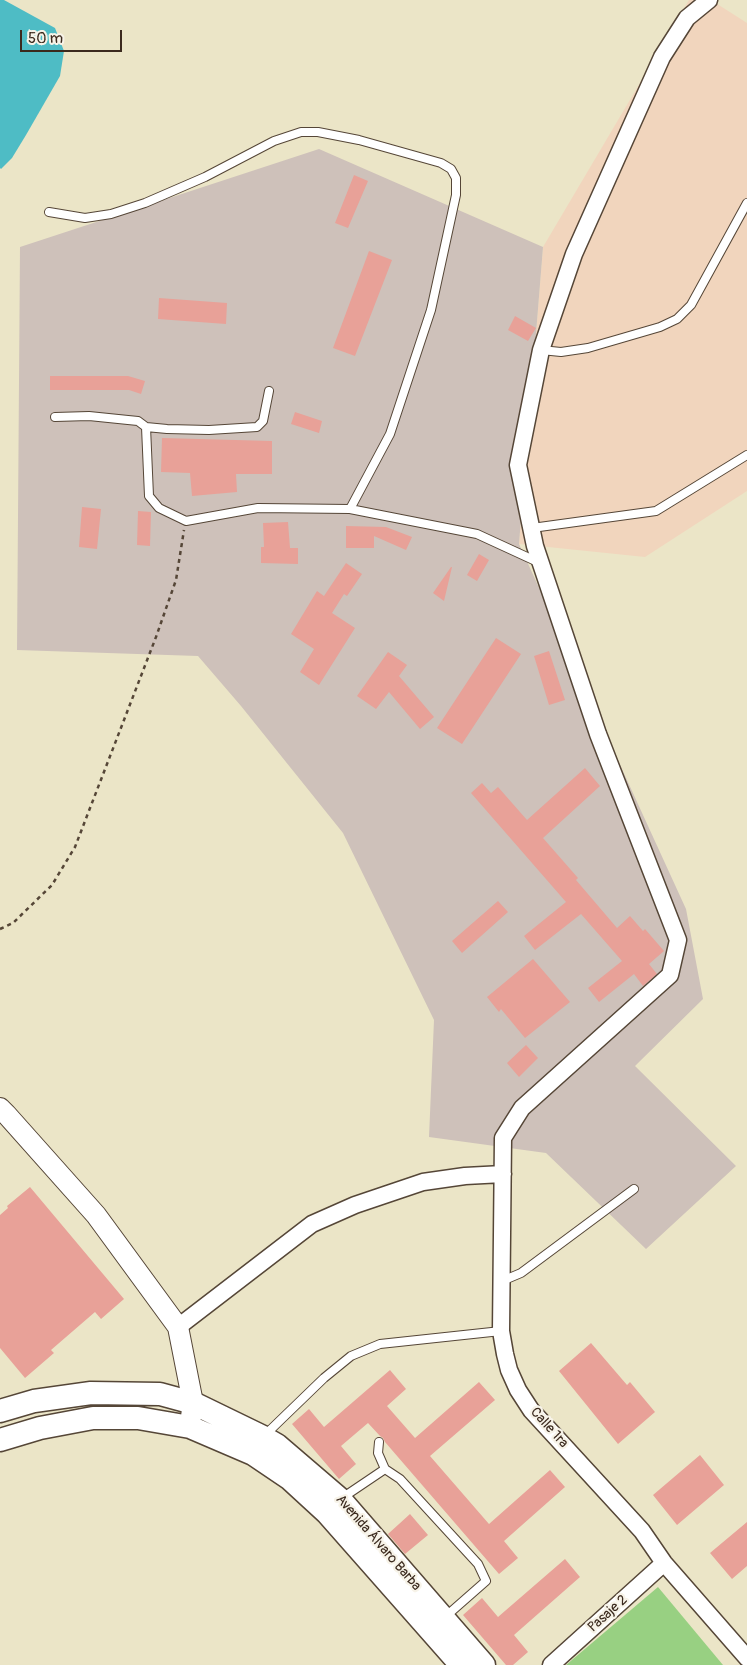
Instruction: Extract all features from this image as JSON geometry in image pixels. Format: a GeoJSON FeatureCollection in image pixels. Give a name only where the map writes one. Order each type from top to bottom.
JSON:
{"type":"FeatureCollection","features":[{"type":"Feature","properties":{"kind":"main road","name":"Avenida Álvaro Barba"},"geometry":{"type":"LineString","coordinates":[[0,1411],[34,1401],[91,1393],[160,1394],[193,1402],[263,1436],[277,1445],[340,1499],[484,1665]]}},
{"type":"Feature","properties":{"kind":"main road","name":"Avenida Álvaro Barba"},"geometry":{"type":"LineString","coordinates":[[0,1440],[40,1428],[93,1418],[138,1418],[190,1427],[253,1454],[290,1479],[328,1513],[461,1665]]}},
{"type":"Feature","properties":{"kind":"street"},"geometry":{"type":"LineString","coordinates":[[542,564],[518,465],[541,350],[574,254],[662,57],[687,18],[709,0]]}},
{"type":"Feature","properties":{"kind":"street","name":"Calle 1ra"},"geometry":{"type":"LineString","coordinates":[[542,564],[598,734],[678,940],[670,975],[522,1108],[503,1138],[501,1331],[505,1354],[509,1370],[518,1390],[531,1410],[642,1531],[664,1563],[747,1658]]}},
{"type":"Feature","properties":{"kind":"street"},"geometry":{"type":"LineString","coordinates":[[0,1108],[96,1215],[178,1327],[193,1402],[190,1427]]}},
{"type":"Feature","properties":{"kind":"street"},"geometry":{"type":"LineString","coordinates":[[178,1327],[312,1224],[355,1205],[423,1182],[465,1176],[503,1174]]}},
{"type":"Feature","properties":{"kind":"street","name":"Pasaje 2"},"geometry":{"type":"LineString","coordinates":[[551,1665],[664,1563]]}},
{"type":"Feature","properties":{"kind":"lane"},"geometry":{"type":"LineString","coordinates":[[50,212],[85,218],[110,214],[145,203],[205,176],[274,141],[301,132],[318,132],[359,140],[441,163],[451,170],[456,178],[456,195],[431,310],[390,434],[350,509]]}},
{"type":"Feature","properties":{"kind":"lane"},"geometry":{"type":"LineString","coordinates":[[541,350],[561,352],[588,348],[660,327],[677,320],[691,305],[747,203]]}},
{"type":"Feature","properties":{"kind":"lane"},"geometry":{"type":"LineString","coordinates":[[55,417],[89,416],[138,421],[146,427],[167,429],[209,430],[257,427],[263,421],[269,391]]}},
{"type":"Feature","properties":{"kind":"lane"},"geometry":{"type":"LineString","coordinates":[[146,427],[149,496],[159,508],[186,521],[258,508],[350,509],[477,534],[542,564]]}},
{"type":"Feature","properties":{"kind":"lane"},"geometry":{"type":"LineString","coordinates":[[532,528],[656,510],[747,455]]}},
{"type":"Feature","properties":{"kind":"lane"},"geometry":{"type":"LineString","coordinates":[[502,1281],[520,1273],[634,1189]]}},
{"type":"Feature","properties":{"kind":"lane"},"geometry":{"type":"LineString","coordinates":[[263,1436],[324,1378],[351,1356],[380,1344],[501,1331]]}},
{"type":"Feature","properties":{"kind":"lane"},"geometry":{"type":"LineString","coordinates":[[379,1442],[378,1453],[385,1469],[400,1479],[478,1564],[486,1580],[443,1618]]}},
{"type":"Feature","properties":{"kind":"lane"},"geometry":{"type":"LineString","coordinates":[[340,1499],[385,1469]]}},
{"type":"Feature","properties":{"kind":"path"},"geometry":{"type":"LineString","coordinates":[[0,929],[13,923],[52,884],[75,847],[176,580],[186,521]]}},
{"type":"Feature","properties":{"kind":"shaded area"},"geometry":{"type":"Polygon","coordinates":[[[689,0],[711,0],[747,23],[747,491],[645,557],[519,544],[543,247],[689,0]]]}},
{"type":"Feature","properties":{"kind":"shaded area"},"geometry":{"type":"Polygon","coordinates":[[[319,149],[543,247],[519,544],[686,909],[703,999],[635,1066],[736,1166],[646,1249],[546,1153],[429,1137],[434,1020],[343,833],[241,706],[198,656],[17,650],[20,247],[319,149]]]}},
{"type":"Feature","properties":{"kind":"green space"},"geometry":{"type":"Polygon","coordinates":[[[658,1587],[723,1665],[566,1665],[658,1587]]]}},
{"type":"Feature","properties":{"kind":"water"},"geometry":{"type":"Polygon","coordinates":[[[0,0],[4,0],[55,28],[64,51],[60,76],[12,158],[1,169],[0,168],[0,0]]]}},
{"type":"Feature","properties":{"kind":"building"},"geometry":{"type":"Polygon","coordinates":[[[354,175],[368,181],[348,228],[335,223],[354,175]]]}},
{"type":"Feature","properties":{"kind":"building"},"geometry":{"type":"Polygon","coordinates":[[[369,251],[392,260],[355,356],[333,348],[369,251]]]}},
{"type":"Feature","properties":{"kind":"building"},"geometry":{"type":"Polygon","coordinates":[[[159,298],[227,303],[226,324],[158,319],[159,298]]]}},
{"type":"Feature","properties":{"kind":"building"},"geometry":{"type":"Polygon","coordinates":[[[515,316],[536,328],[528,341],[508,330],[515,316]]]}},
{"type":"Feature","properties":{"kind":"building"},"geometry":{"type":"Polygon","coordinates":[[[50,376],[128,376],[145,381],[141,394],[129,390],[50,390],[50,376]]]}},
{"type":"Feature","properties":{"kind":"building"},"geometry":{"type":"Polygon","coordinates":[[[295,412],[322,421],[319,433],[291,424],[295,412]]]}},
{"type":"Feature","properties":{"kind":"building"},"geometry":{"type":"Polygon","coordinates":[[[162,438],[272,441],[272,474],[236,474],[237,492],[192,496],[190,473],[161,472],[162,438]]]}},
{"type":"Feature","properties":{"kind":"building"},"geometry":{"type":"Polygon","coordinates":[[[82,507],[101,509],[97,549],[79,547],[82,507]]]}},
{"type":"Feature","properties":{"kind":"building"},"geometry":{"type":"Polygon","coordinates":[[[138,511],[151,512],[150,546],[137,545],[138,511]]]}},
{"type":"Feature","properties":{"kind":"building"},"geometry":{"type":"Polygon","coordinates":[[[288,522],[290,548],[298,548],[298,564],[261,563],[261,547],[264,547],[263,523],[288,522]]]}},
{"type":"Feature","properties":{"kind":"building"},"geometry":{"type":"Polygon","coordinates":[[[346,526],[386,527],[412,537],[406,550],[374,536],[374,548],[346,548],[346,526]]]}},
{"type":"Feature","properties":{"kind":"building"},"geometry":{"type":"Polygon","coordinates":[[[479,554],[489,560],[477,581],[467,575],[479,554]]]}},
{"type":"Feature","properties":{"kind":"building"},"geometry":{"type":"Polygon","coordinates":[[[346,563],[362,574],[347,596],[344,594],[332,613],[355,628],[319,685],[300,672],[314,649],[291,634],[317,591],[324,596],[346,563]]]}},
{"type":"Feature","properties":{"kind":"building"},"geometry":{"type":"Polygon","coordinates":[[[452,567],[444,601],[433,593],[452,567]]]}},
{"type":"Feature","properties":{"kind":"building"},"geometry":{"type":"Polygon","coordinates":[[[496,638],[521,654],[462,744],[437,728],[496,638]]]}},
{"type":"Feature","properties":{"kind":"building"},"geometry":{"type":"Polygon","coordinates":[[[549,651],[565,700],[549,705],[534,656],[549,651]]]}},
{"type":"Feature","properties":{"kind":"building"},"geometry":{"type":"Polygon","coordinates":[[[388,652],[407,665],[399,676],[434,717],[420,729],[389,692],[376,709],[357,696],[388,652]]]}},
{"type":"Feature","properties":{"kind":"building"},"geometry":{"type":"Polygon","coordinates":[[[585,768],[600,786],[543,838],[578,878],[576,880],[617,928],[630,916],[643,931],[645,929],[664,951],[649,964],[657,974],[643,986],[634,974],[599,1002],[588,988],[622,961],[581,914],[535,950],[524,936],[566,902],[471,793],[482,783],[491,793],[498,787],[527,820],[585,768]]]}},
{"type":"Feature","properties":{"kind":"building"},"geometry":{"type":"Polygon","coordinates":[[[498,901],[508,912],[462,953],[452,941],[498,901]]]}},
{"type":"Feature","properties":{"kind":"building"},"geometry":{"type":"Polygon","coordinates":[[[533,959],[570,1002],[525,1038],[501,1009],[499,1012],[487,997],[533,959]]]}},
{"type":"Feature","properties":{"kind":"building"},"geometry":{"type":"Polygon","coordinates":[[[526,1045],[538,1058],[519,1077],[507,1063],[526,1045]]]}},
{"type":"Feature","properties":{"kind":"building"},"geometry":{"type":"Polygon","coordinates":[[[30,1187],[124,1299],[101,1319],[95,1312],[51,1350],[54,1353],[25,1378],[0,1348],[0,1215],[8,1208],[7,1206],[30,1187]]]}},
{"type":"Feature","properties":{"kind":"building"},"geometry":{"type":"Polygon","coordinates":[[[591,1343],[627,1385],[630,1382],[655,1412],[618,1444],[559,1371],[591,1343]]]}},
{"type":"Feature","properties":{"kind":"building"},"geometry":{"type":"Polygon","coordinates":[[[390,1370],[406,1389],[387,1406],[415,1438],[479,1382],[495,1400],[430,1456],[489,1524],[550,1470],[565,1487],[504,1541],[518,1558],[499,1574],[383,1438],[368,1423],[341,1446],[356,1464],[339,1479],[292,1424],[309,1409],[324,1427],[390,1370]]]}},
{"type":"Feature","properties":{"kind":"building"},"geometry":{"type":"Polygon","coordinates":[[[700,1455],[724,1485],[677,1525],[653,1495],[700,1455]]]}},
{"type":"Feature","properties":{"kind":"building"},"geometry":{"type":"Polygon","coordinates":[[[410,1514],[428,1535],[405,1554],[388,1534],[410,1514]]]}},
{"type":"Feature","properties":{"kind":"building"},"geometry":{"type":"Polygon","coordinates":[[[747,1522],[747,1566],[732,1579],[710,1553],[747,1522]]]}},
{"type":"Feature","properties":{"kind":"building"},"geometry":{"type":"Polygon","coordinates":[[[565,1559],[580,1577],[514,1635],[528,1652],[513,1665],[506,1665],[463,1615],[482,1598],[498,1617],[565,1559]]]}}]}
